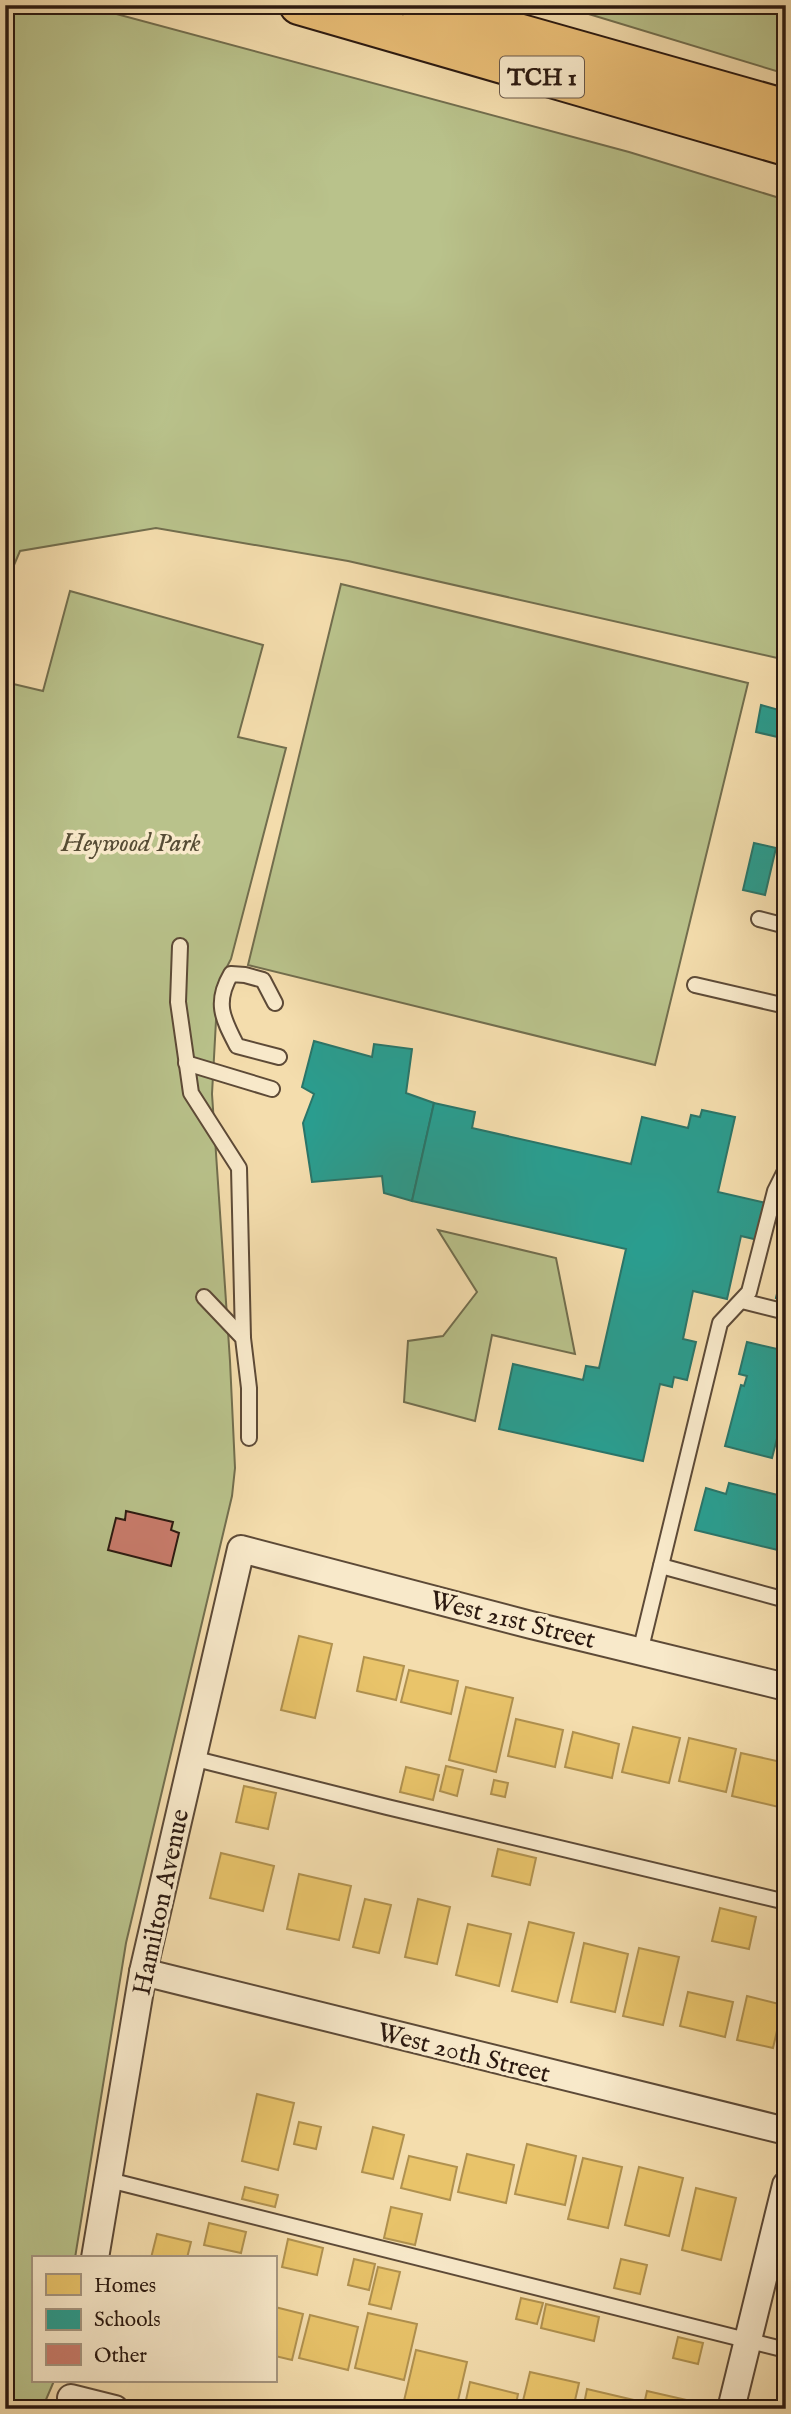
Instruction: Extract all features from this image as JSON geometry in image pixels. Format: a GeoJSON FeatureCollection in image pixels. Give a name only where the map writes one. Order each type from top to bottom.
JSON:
{"type":"FeatureCollection","features":[{"type":"Feature","properties":{"kind":"highway","name":"TCH 1"},"geometry":{"type":"LineString","coordinates":[[299,5],[786,146]]}},
{"type":"Feature","properties":{"kind":"highway","name":"TCH 1"},"geometry":{"type":"LineString","coordinates":[[419,5],[786,109]]}},
{"type":"Feature","properties":{"kind":"street","name":"West 21st Street"},"geometry":{"type":"LineString","coordinates":[[241,1549],[786,1687]]}},
{"type":"Feature","properties":{"kind":"street","name":"Hamilton Avenue"},"geometry":{"type":"LineString","coordinates":[[95,2256],[143,1972],[241,1549]]}},
{"type":"Feature","properties":{"kind":"street","name":"West 20th Street"},"geometry":{"type":"LineString","coordinates":[[143,1972],[786,2131]]}},
{"type":"Feature","properties":{"kind":"street"},"geometry":{"type":"LineString","coordinates":[[731,2409],[786,2185]]}},
{"type":"Feature","properties":{"kind":"street"},"geometry":{"type":"LineString","coordinates":[[70,2396],[115,2409]]}},
{"type":"Feature","properties":{"kind":"lane"},"geometry":{"type":"LineString","coordinates":[[759,919],[786,926]]}},
{"type":"Feature","properties":{"kind":"lane"},"geometry":{"type":"LineString","coordinates":[[180,946],[178,1002],[191,1093],[239,1168],[243,1338],[249,1388],[249,1438]]}},
{"type":"Feature","properties":{"kind":"lane"},"geometry":{"type":"LineString","coordinates":[[275,1003],[263,981],[231,974],[223,987],[221,1015],[237,1046],[279,1057]]}},
{"type":"Feature","properties":{"kind":"lane"},"geometry":{"type":"LineString","coordinates":[[695,985],[786,1006]]}},
{"type":"Feature","properties":{"kind":"lane"},"geometry":{"type":"LineString","coordinates":[[186,1063],[272,1089]]}},
{"type":"Feature","properties":{"kind":"lane"},"geometry":{"type":"LineString","coordinates":[[640,1651],[720,1323],[749,1292],[775,1191],[786,1170]]}},
{"type":"Feature","properties":{"kind":"lane"},"geometry":{"type":"LineString","coordinates":[[204,1297],[243,1338]]}},
{"type":"Feature","properties":{"kind":"lane"},"geometry":{"type":"LineString","coordinates":[[742,1301],[786,1312]]}},
{"type":"Feature","properties":{"kind":"lane"},"geometry":{"type":"LineString","coordinates":[[661,1566],[786,1600]]}},
{"type":"Feature","properties":{"kind":"lane"},"geometry":{"type":"LineString","coordinates":[[192,1758],[786,1902]]}},
{"type":"Feature","properties":{"kind":"lane"},"geometry":{"type":"LineString","coordinates":[[109,2180],[786,2350]]}},
{"type":"Feature","properties":{"kind":"green space"},"geometry":{"type":"Polygon","coordinates":[[[5,5],[83,5],[629,152],[786,200],[786,660],[348,561],[156,528],[20,551],[5,586],[5,5]]]}},
{"type":"Feature","properties":{"kind":"green space"},"geometry":{"type":"Polygon","coordinates":[[[559,5],[786,5],[786,74],[559,5]]]}},
{"type":"Feature","properties":{"kind":"green space"},"geometry":{"type":"Polygon","coordinates":[[[341,584],[748,683],[655,1065],[248,965],[341,584]]]}},
{"type":"Feature","properties":{"kind":"green space","name":"Heywood Park"},"geometry":{"type":"Polygon","coordinates":[[[70,591],[263,645],[238,737],[286,748],[231,959],[218,984],[212,1094],[230,1361],[235,1468],[232,1496],[126,1943],[75,2256],[32,2256],[32,2382],[54,2382],[42,2409],[5,2409],[5,682],[43,691],[70,591]]]}},
{"type":"Feature","properties":{"kind":"green space"},"geometry":{"type":"Polygon","coordinates":[[[438,1230],[556,1258],[575,1354],[492,1335],[475,1421],[404,1402],[408,1341],[443,1336],[477,1292],[438,1230]]]}},
{"type":"Feature","properties":{"kind":"building: Homes"},"geometry":{"type":"Polygon","coordinates":[[[299,1636],[332,1644],[315,1718],[281,1710],[299,1636]]]}},
{"type":"Feature","properties":{"kind":"building: Homes"},"geometry":{"type":"Polygon","coordinates":[[[364,1657],[404,1666],[396,1700],[357,1691],[364,1657]]]}},
{"type":"Feature","properties":{"kind":"building: Homes"},"geometry":{"type":"Polygon","coordinates":[[[409,1670],[458,1681],[451,1714],[401,1702],[409,1670]]]}},
{"type":"Feature","properties":{"kind":"building: Homes"},"geometry":{"type":"Polygon","coordinates":[[[466,1687],[513,1698],[496,1772],[449,1760],[466,1687]]]}},
{"type":"Feature","properties":{"kind":"building: Homes"},"geometry":{"type":"Polygon","coordinates":[[[516,1719],[563,1730],[555,1767],[508,1756],[516,1719]]]}},
{"type":"Feature","properties":{"kind":"building: Homes"},"geometry":{"type":"Polygon","coordinates":[[[633,1727],[680,1738],[669,1783],[622,1772],[633,1727]]]}},
{"type":"Feature","properties":{"kind":"building: Homes"},"geometry":{"type":"Polygon","coordinates":[[[573,1732],[619,1744],[612,1778],[565,1767],[573,1732]]]}},
{"type":"Feature","properties":{"kind":"building: Homes"},"geometry":{"type":"Polygon","coordinates":[[[689,1738],[736,1749],[726,1792],[679,1781],[689,1738]]]}},
{"type":"Feature","properties":{"kind":"building: Homes"},"geometry":{"type":"Polygon","coordinates":[[[741,1753],[786,1763],[786,1795],[783,1808],[732,1796],[741,1753]]]}},
{"type":"Feature","properties":{"kind":"building: Homes"},"geometry":{"type":"Polygon","coordinates":[[[446,1766],[463,1770],[457,1796],[440,1791],[446,1766]]]}},
{"type":"Feature","properties":{"kind":"building: Homes"},"geometry":{"type":"Polygon","coordinates":[[[406,1767],[439,1775],[433,1800],[400,1792],[406,1767]]]}},
{"type":"Feature","properties":{"kind":"building: Homes"},"geometry":{"type":"Polygon","coordinates":[[[494,1780],[508,1783],[505,1797],[491,1794],[494,1780]]]}},
{"type":"Feature","properties":{"kind":"building: Homes"},"geometry":{"type":"Polygon","coordinates":[[[244,1786],[276,1793],[268,1829],[236,1822],[244,1786]]]}},
{"type":"Feature","properties":{"kind":"building: Homes"},"geometry":{"type":"Polygon","coordinates":[[[498,1849],[536,1858],[530,1885],[492,1876],[498,1849]]]}},
{"type":"Feature","properties":{"kind":"building: Homes"},"geometry":{"type":"Polygon","coordinates":[[[221,1853],[274,1866],[263,1911],[210,1898],[221,1853]]]}},
{"type":"Feature","properties":{"kind":"building: Homes"},"geometry":{"type":"Polygon","coordinates":[[[299,1874],[351,1886],[339,1940],[287,1929],[299,1874]]]}},
{"type":"Feature","properties":{"kind":"building: Homes"},"geometry":{"type":"Polygon","coordinates":[[[365,1899],[391,1905],[379,1953],[353,1947],[365,1899]]]}},
{"type":"Feature","properties":{"kind":"building: Homes"},"geometry":{"type":"Polygon","coordinates":[[[418,1899],[450,1907],[437,1964],[405,1957],[418,1899]]]}},
{"type":"Feature","properties":{"kind":"building: Homes"},"geometry":{"type":"Polygon","coordinates":[[[720,1908],[756,1917],[749,1949],[712,1941],[720,1908]]]}},
{"type":"Feature","properties":{"kind":"building: Homes"},"geometry":{"type":"Polygon","coordinates":[[[529,1922],[574,1933],[557,2002],[512,1991],[529,1922]]]}},
{"type":"Feature","properties":{"kind":"building: Homes"},"geometry":{"type":"Polygon","coordinates":[[[468,1924],[511,1934],[499,1986],[456,1975],[468,1924]]]}},
{"type":"Feature","properties":{"kind":"building: Homes"},"geometry":{"type":"Polygon","coordinates":[[[584,1943],[628,1954],[615,2012],[571,2002],[584,1943]]]}},
{"type":"Feature","properties":{"kind":"building: Homes"},"geometry":{"type":"Polygon","coordinates":[[[639,1948],[679,1957],[663,2025],[623,2016],[639,1948]]]}},
{"type":"Feature","properties":{"kind":"building: Homes"},"geometry":{"type":"Polygon","coordinates":[[[688,1992],[733,2002],[725,2037],[680,2026],[688,1992]]]}},
{"type":"Feature","properties":{"kind":"building: Homes"},"geometry":{"type":"Polygon","coordinates":[[[747,1996],[783,2005],[773,2048],[737,2040],[747,1996]]]}},
{"type":"Feature","properties":{"kind":"building: Homes"},"geometry":{"type":"Polygon","coordinates":[[[257,2094],[294,2103],[278,2170],[242,2161],[257,2094]]]}},
{"type":"Feature","properties":{"kind":"building: Homes"},"geometry":{"type":"Polygon","coordinates":[[[299,2122],[321,2127],[316,2149],[294,2144],[299,2122]]]}},
{"type":"Feature","properties":{"kind":"building: Homes"},"geometry":{"type":"Polygon","coordinates":[[[373,2127],[404,2135],[393,2179],[362,2172],[373,2127]]]}},
{"type":"Feature","properties":{"kind":"building: Homes"},"geometry":{"type":"Polygon","coordinates":[[[527,2144],[576,2156],[565,2205],[515,2194],[527,2144]]]}},
{"type":"Feature","properties":{"kind":"building: Homes"},"geometry":{"type":"Polygon","coordinates":[[[467,2154],[514,2165],[506,2203],[458,2192],[467,2154]]]}},
{"type":"Feature","properties":{"kind":"building: Homes"},"geometry":{"type":"Polygon","coordinates":[[[409,2156],[457,2167],[450,2200],[401,2188],[409,2156]]]}},
{"type":"Feature","properties":{"kind":"building: Homes"},"geometry":{"type":"Polygon","coordinates":[[[583,2158],[622,2167],[608,2228],[568,2219],[583,2158]]]}},
{"type":"Feature","properties":{"kind":"building: Homes"},"geometry":{"type":"Polygon","coordinates":[[[639,2167],[683,2178],[669,2236],[625,2225],[639,2167]]]}},
{"type":"Feature","properties":{"kind":"building: Homes"},"geometry":{"type":"Polygon","coordinates":[[[245,2187],[278,2195],[275,2207],[242,2199],[245,2187]]]}},
{"type":"Feature","properties":{"kind":"building: Homes"},"geometry":{"type":"Polygon","coordinates":[[[696,2188],[736,2198],[721,2260],[682,2250],[696,2188]]]}},
{"type":"Feature","properties":{"kind":"building: Homes"},"geometry":{"type":"Polygon","coordinates":[[[391,2207],[422,2214],[415,2245],[384,2238],[391,2207]]]}},
{"type":"Feature","properties":{"kind":"building: Homes"},"geometry":{"type":"Polygon","coordinates":[[[209,2223],[246,2232],[241,2253],[204,2245],[209,2223]]]}},
{"type":"Feature","properties":{"kind":"building: Homes"},"geometry":{"type":"Polygon","coordinates":[[[157,2234],[191,2242],[188,2256],[152,2256],[157,2234]]]}},
{"type":"Feature","properties":{"kind":"building: Homes"},"geometry":{"type":"Polygon","coordinates":[[[288,2239],[323,2248],[317,2275],[282,2267],[288,2239]]]}},
{"type":"Feature","properties":{"kind":"building: Homes"},"geometry":{"type":"Polygon","coordinates":[[[354,2259],[375,2264],[369,2290],[348,2285],[354,2259]]]}},
{"type":"Feature","properties":{"kind":"building: Homes"},"geometry":{"type":"Polygon","coordinates":[[[621,2259],[647,2265],[640,2294],[614,2288],[621,2259]]]}},
{"type":"Feature","properties":{"kind":"building: Homes"},"geometry":{"type":"Polygon","coordinates":[[[378,2267],[400,2272],[391,2309],[369,2304],[378,2267]]]}},
{"type":"Feature","properties":{"kind":"building: Homes"},"geometry":{"type":"Polygon","coordinates":[[[521,2298],[543,2303],[537,2324],[516,2319],[521,2298]]]}},
{"type":"Feature","properties":{"kind":"building: Homes"},"geometry":{"type":"Polygon","coordinates":[[[546,2304],[599,2317],[594,2341],[541,2328],[546,2304]]]}},
{"type":"Feature","properties":{"kind":"building: Homes"},"geometry":{"type":"Polygon","coordinates":[[[276,2307],[303,2314],[292,2360],[276,2356],[276,2307]]]}},
{"type":"Feature","properties":{"kind":"building: Homes"},"geometry":{"type":"Polygon","coordinates":[[[368,2313],[417,2324],[404,2380],[355,2368],[368,2313]]]}},
{"type":"Feature","properties":{"kind":"building: Homes"},"geometry":{"type":"Polygon","coordinates":[[[310,2315],[358,2327],[348,2370],[299,2358],[310,2315]]]}},
{"type":"Feature","properties":{"kind":"building: Homes"},"geometry":{"type":"Polygon","coordinates":[[[678,2337],[703,2343],[698,2364],[673,2358],[678,2337]]]}},
{"type":"Feature","properties":{"kind":"building: Homes"},"geometry":{"type":"Polygon","coordinates":[[[416,2350],[467,2362],[456,2409],[420,2409],[403,2405],[416,2350]]]}},
{"type":"Feature","properties":{"kind":"building: Homes"},"geometry":{"type":"Polygon","coordinates":[[[530,2372],[579,2383],[573,2409],[521,2409],[530,2372]]]}},
{"type":"Feature","properties":{"kind":"building: Homes"},"geometry":{"type":"Polygon","coordinates":[[[470,2382],[518,2394],[515,2409],[464,2409],[470,2382]]]}},
{"type":"Feature","properties":{"kind":"building: Homes"},"geometry":{"type":"Polygon","coordinates":[[[587,2389],[634,2400],[632,2409],[583,2409],[587,2389]]]}},
{"type":"Feature","properties":{"kind":"building: Homes"},"geometry":{"type":"Polygon","coordinates":[[[647,2391],[691,2401],[689,2409],[643,2409],[647,2391]]]}},
{"type":"Feature","properties":{"kind":"building: Schools"},"geometry":{"type":"Polygon","coordinates":[[[761,705],[786,712],[786,739],[756,732],[761,705]]]}},
{"type":"Feature","properties":{"kind":"building: Schools"},"geometry":{"type":"Polygon","coordinates":[[[754,843],[776,848],[765,895],[743,890],[754,843]]]}},
{"type":"Feature","properties":{"kind":"building: Schools"},"geometry":{"type":"Polygon","coordinates":[[[314,1041],[372,1057],[374,1044],[412,1049],[406,1093],[434,1103],[412,1201],[384,1193],[382,1176],[312,1182],[303,1123],[314,1094],[302,1087],[314,1041]]]}},
{"type":"Feature","properties":{"kind":"building: Schools"},"geometry":{"type":"Polygon","coordinates":[[[434,1103],[475,1112],[472,1128],[631,1164],[642,1117],[688,1128],[691,1115],[700,1117],[702,1110],[735,1117],[718,1192],[766,1203],[758,1240],[741,1236],[727,1299],[693,1291],[683,1339],[696,1342],[687,1380],[674,1377],[672,1387],[660,1384],[643,1461],[499,1429],[513,1364],[583,1380],[586,1366],[599,1368],[626,1249],[412,1201],[434,1103]]]}},
{"type":"Feature","properties":{"kind":"building: Schools"},"geometry":{"type":"Polygon","coordinates":[[[786,1256],[786,1300],[776,1298],[786,1256]]]}},
{"type":"Feature","properties":{"kind":"building: Schools"},"geometry":{"type":"Polygon","coordinates":[[[747,1342],[786,1351],[786,1403],[772,1458],[725,1446],[741,1385],[744,1386],[747,1376],[739,1374],[747,1342]]]}},
{"type":"Feature","properties":{"kind":"building: Schools"},"geometry":{"type":"Polygon","coordinates":[[[729,1483],[786,1497],[786,1543],[784,1542],[782,1551],[695,1530],[706,1488],[726,1494],[729,1483]]]}},
{"type":"Feature","properties":{"kind":"building: Other"},"geometry":{"type":"Polygon","coordinates":[[[126,1511],[173,1522],[171,1530],[179,1533],[171,1566],[108,1550],[116,1518],[125,1520],[126,1511]]]}},
{"type":"Feature","properties":{"kind":"waterway"},"geometry":{"type":"LineString","coordinates":[[764,5],[786,12]]}}]}
